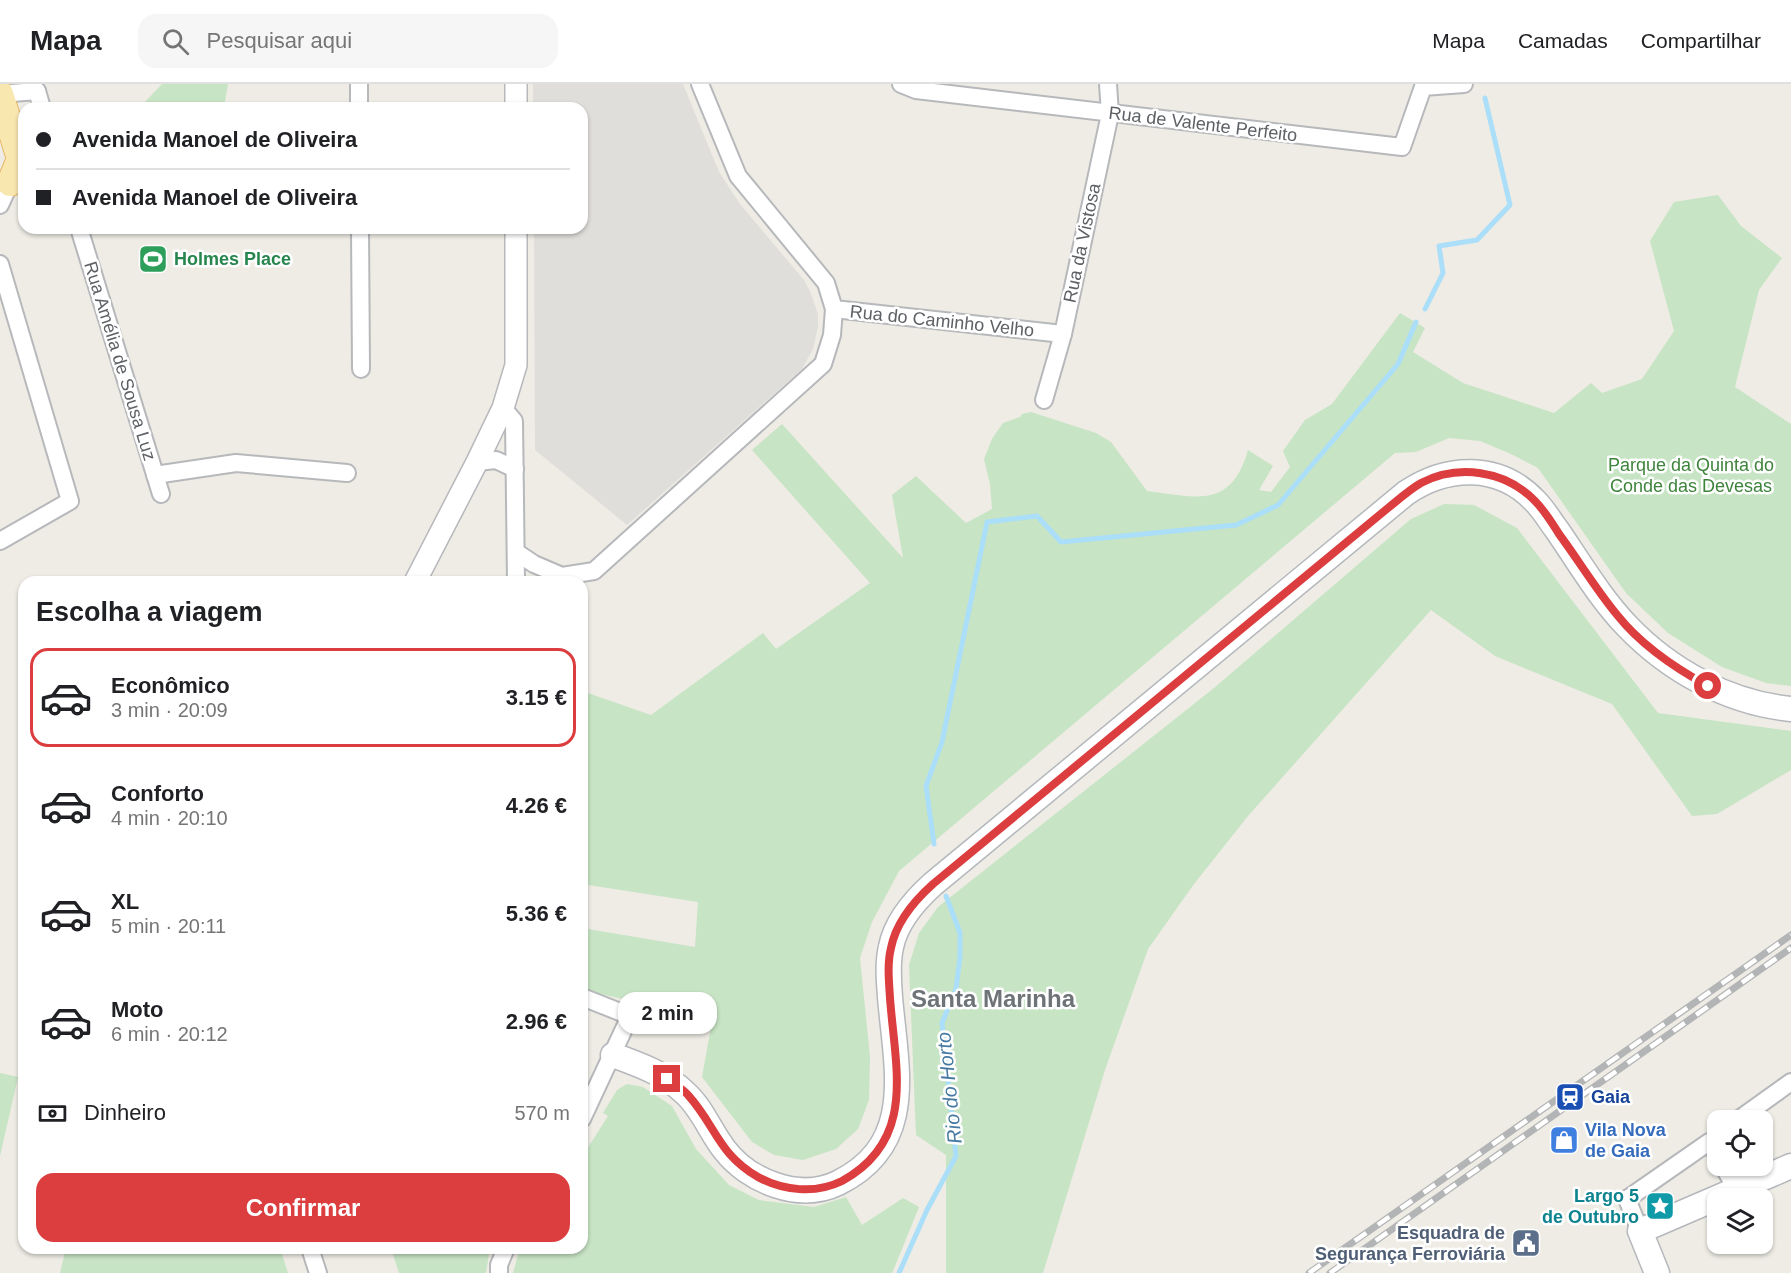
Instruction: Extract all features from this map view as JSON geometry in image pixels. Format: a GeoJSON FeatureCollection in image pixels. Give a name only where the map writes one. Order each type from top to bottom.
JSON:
{"type":"FeatureCollection","features":[{"type":"Feature","properties":{"kind":"main road"},"geometry":{"type":"LineString","coordinates":[[0,94],[18,152]]}},
{"type":"Feature","properties":{"kind":"main road"},"geometry":{"type":"LineString","coordinates":[[5,194],[18,164]]}},
{"type":"Feature","properties":{"kind":"main road"},"geometry":{"type":"LineString","coordinates":[[613,1055],[667,1079],[679,1087],[697,1107],[733,1160],[759,1178],[790,1189],[807,1189],[835,1184],[860,1169],[882,1146],[890,1132],[894,1118],[897,1089],[889,962],[895,933],[901,920],[915,902],[1406,493],[1442,475],[1473,472],[1494,476],[1516,486],[1531,497],[1543,511],[1618,616],[1653,650],[1694,678],[1736,698],[1791,709]]}},
{"type":"Feature","properties":{"kind":"main road"},"geometry":{"type":"LineString","coordinates":[[1742,1188],[1791,1166]]}},
{"type":"Feature","properties":{"kind":"main road"},"geometry":{"type":"LineString","coordinates":[[1657,1273],[1640,1231],[1707,1203]]}},
{"type":"Feature","properties":{"kind":"street"},"geometry":{"type":"LineString","coordinates":[[359,84],[360,102]]}},
{"type":"Feature","properties":{"kind":"street"},"geometry":{"type":"LineString","coordinates":[[516,84],[516,102]]}},
{"type":"Feature","properties":{"kind":"street","name":"Rua do Caminho Velho"},"geometry":{"type":"LineString","coordinates":[[700,84],[738,176],[826,283],[834,309],[1063,334]]}},
{"type":"Feature","properties":{"kind":"street","name":"Rua de Valente Perfeito"},"geometry":{"type":"LineString","coordinates":[[904,84],[915,90],[1402,147],[1422,87],[1464,84]]}},
{"type":"Feature","properties":{"kind":"street","name":"Rua da Vistosa"},"geometry":{"type":"LineString","coordinates":[[1044,400],[1063,334],[1110,114],[1108,84]]}},
{"type":"Feature","properties":{"kind":"street"},"geometry":{"type":"LineString","coordinates":[[0,94],[40,88]]}},
{"type":"Feature","properties":{"kind":"street","name":"Rua Amélia de Sousa Luz"},"geometry":{"type":"LineString","coordinates":[[81,234],[161,494]]}},
{"type":"Feature","properties":{"kind":"street"},"geometry":{"type":"LineString","coordinates":[[360,234],[361,369]]}},
{"type":"Feature","properties":{"kind":"street"},"geometry":{"type":"LineString","coordinates":[[418,576],[503,408],[516,365],[516,234]]}},
{"type":"Feature","properties":{"kind":"street"},"geometry":{"type":"LineString","coordinates":[[0,264],[70,501],[0,541]]}},
{"type":"Feature","properties":{"kind":"street"},"geometry":{"type":"LineString","coordinates":[[516,552],[534,564],[562,576],[594,571],[823,364],[832,334],[834,309]]}},
{"type":"Feature","properties":{"kind":"street"},"geometry":{"type":"LineString","coordinates":[[503,408],[514,421],[516,576]]}},
{"type":"Feature","properties":{"kind":"street"},"geometry":{"type":"LineString","coordinates":[[477,462],[496,460],[515,470]]}},
{"type":"Feature","properties":{"kind":"street"},"geometry":{"type":"LineString","coordinates":[[155,475],[236,463],[347,473]]}},
{"type":"Feature","properties":{"kind":"street"},"geometry":{"type":"LineString","coordinates":[[588,999],[630,1016],[588,1107]]}},
{"type":"Feature","properties":{"kind":"street"},"geometry":{"type":"LineString","coordinates":[[1752,1110],[1791,1082]]}},
{"type":"Feature","properties":{"kind":"street"},"geometry":{"type":"LineString","coordinates":[[1640,1231],[1627,1199],[1707,1150]]}},
{"type":"Feature","properties":{"kind":"street"},"geometry":{"type":"LineString","coordinates":[[312,1254],[318,1273]]}},
{"type":"Feature","properties":{"kind":"street"},"geometry":{"type":"LineString","coordinates":[[499,1273],[504,1254]]}},
{"type":"Feature","properties":{"kind":"shaded area"},"geometry":{"type":"Polygon","coordinates":[[[533,84],[683,84],[719,172],[740,204],[804,280],[818,314],[818,327],[813,349],[802,369],[627,525],[535,450],[534,234],[588,234],[588,102],[533,102],[533,84]]]}},
{"type":"Feature","properties":{"kind":"green space"},"geometry":{"type":"Polygon","coordinates":[[[162,84],[228,84],[225,102],[145,102],[162,84]]]}},
{"type":"Feature","properties":{"kind":"green space","name":"Parque da Quinta do Conde das Devesas"},"geometry":{"type":"Polygon","coordinates":[[[1718,195],[1741,226],[1782,258],[1759,290],[1735,387],[1791,424],[1791,686],[1766,683],[1722,667],[1668,633],[1626,593],[1538,468],[1480,441],[1449,438],[1416,452],[1395,453],[899,871],[872,922],[860,958],[870,1057],[869,1100],[858,1129],[836,1149],[803,1160],[774,1155],[752,1142],[702,1077],[714,1010],[665,999],[623,999],[588,991],[588,929],[695,947],[698,902],[588,885],[588,693],[651,715],[763,633],[776,649],[870,583],[752,450],[782,424],[903,558],[892,495],[916,476],[966,523],[992,509],[990,484],[984,459],[992,439],[1003,423],[1031,412],[1096,433],[1111,442],[1147,491],[1196,496],[1221,491],[1232,483],[1241,469],[1248,450],[1273,466],[1259,490],[1271,492],[1290,467],[1283,451],[1305,420],[1332,404],[1400,313],[1425,328],[1413,352],[1463,383],[1554,413],[1591,383],[1602,393],[1642,379],[1674,331],[1650,241],[1674,202],[1718,195]]]}},
{"type":"Feature","properties":{"kind":"green space"},"geometry":{"type":"Polygon","coordinates":[[[1444,504],[1474,505],[1517,528],[1658,713],[1791,731],[1791,770],[1717,814],[1692,816],[1612,704],[1495,656],[1431,610],[1248,816],[1194,884],[1148,949],[1105,1070],[1043,1273],[946,1273],[946,1155],[916,1135],[909,965],[919,933],[938,907],[1214,688],[1411,519],[1444,504]]]}},
{"type":"Feature","properties":{"kind":"green space"},"geometry":{"type":"Polygon","coordinates":[[[0,1073],[18,1077],[0,1156],[0,1073]]]}},
{"type":"Feature","properties":{"kind":"green space"},"geometry":{"type":"Polygon","coordinates":[[[627,1084],[643,1087],[672,1106],[696,1149],[729,1185],[759,1200],[814,1207],[846,1197],[862,1225],[903,1198],[919,1207],[892,1273],[513,1273],[518,1254],[588,1254],[588,1148],[608,1116],[603,1113],[617,1090],[627,1084]]]}},
{"type":"Feature","properties":{"kind":"green space"},"geometry":{"type":"Polygon","coordinates":[[[65,1254],[282,1254],[288,1273],[60,1273],[65,1254]]]}},
{"type":"Feature","properties":{"kind":"green space"},"geometry":{"type":"Polygon","coordinates":[[[393,1254],[489,1254],[486,1273],[399,1273],[393,1254]]]}},
{"type":"Feature","properties":{"kind":"waterway"},"geometry":{"type":"LineString","coordinates":[[1425,309],[1443,273],[1439,246],[1477,240],[1510,205],[1485,98]]}},
{"type":"Feature","properties":{"kind":"waterway"},"geometry":{"type":"LineString","coordinates":[[934,844],[926,786],[942,742],[987,522],[1037,516],[1061,542],[1236,525],[1278,505],[1398,364],[1416,322]]}},
{"type":"Feature","properties":{"kind":"waterway","name":"Rio do Horto"},"geometry":{"type":"LineString","coordinates":[[899,1273],[927,1210],[956,1156],[942,1023],[956,989],[960,933],[946,896]]}},
{"type":"Feature","properties":{"kind":"railway"},"geometry":{"type":"LineString","coordinates":[[1309,1273],[1791,935]]}},
{"type":"Feature","properties":{"kind":"railway"},"geometry":{"type":"LineString","coordinates":[[1330,1273],[1791,948]]}},
{"type":"Feature","properties":{"kind":"place","name":"Holmes Place"},"geometry":{"type":"Point","coordinates":[153,259]}},
{"type":"Feature","properties":{"kind":"place","name":"Gaia"},"geometry":{"type":"Point","coordinates":[1570,1097]}},
{"type":"Feature","properties":{"kind":"place","name":"Vila Nova de Gaia"},"geometry":{"type":"Point","coordinates":[1564,1140]}},
{"type":"Feature","properties":{"kind":"place","name":"Largo 5 de Outubro"},"geometry":{"type":"Point","coordinates":[1660,1206]}},
{"type":"Feature","properties":{"kind":"place","name":"Esquadra de Segurança Ferroviária"},"geometry":{"type":"Point","coordinates":[1526,1243]}},
{"type":"Feature","properties":{"kind":"district","name":"Santa Marinha"},"geometry":{"type":"Point","coordinates":[993,999]}},
{"type":"Feature","properties":{"kind":"route"},"geometry":{"type":"LineString","coordinates":[[667,1079],[688,1095],[733,1160],[759,1178],[790,1189],[822,1188],[847,1178],[860,1169],[882,1146],[890,1132],[897,1104],[889,962],[895,933],[901,920],[915,902],[933,884],[1406,493],[1430,479],[1452,473],[1484,473],[1506,481],[1527,493],[1536,501],[1609,605],[1628,627],[1667,661],[1708,686]]}}]}
